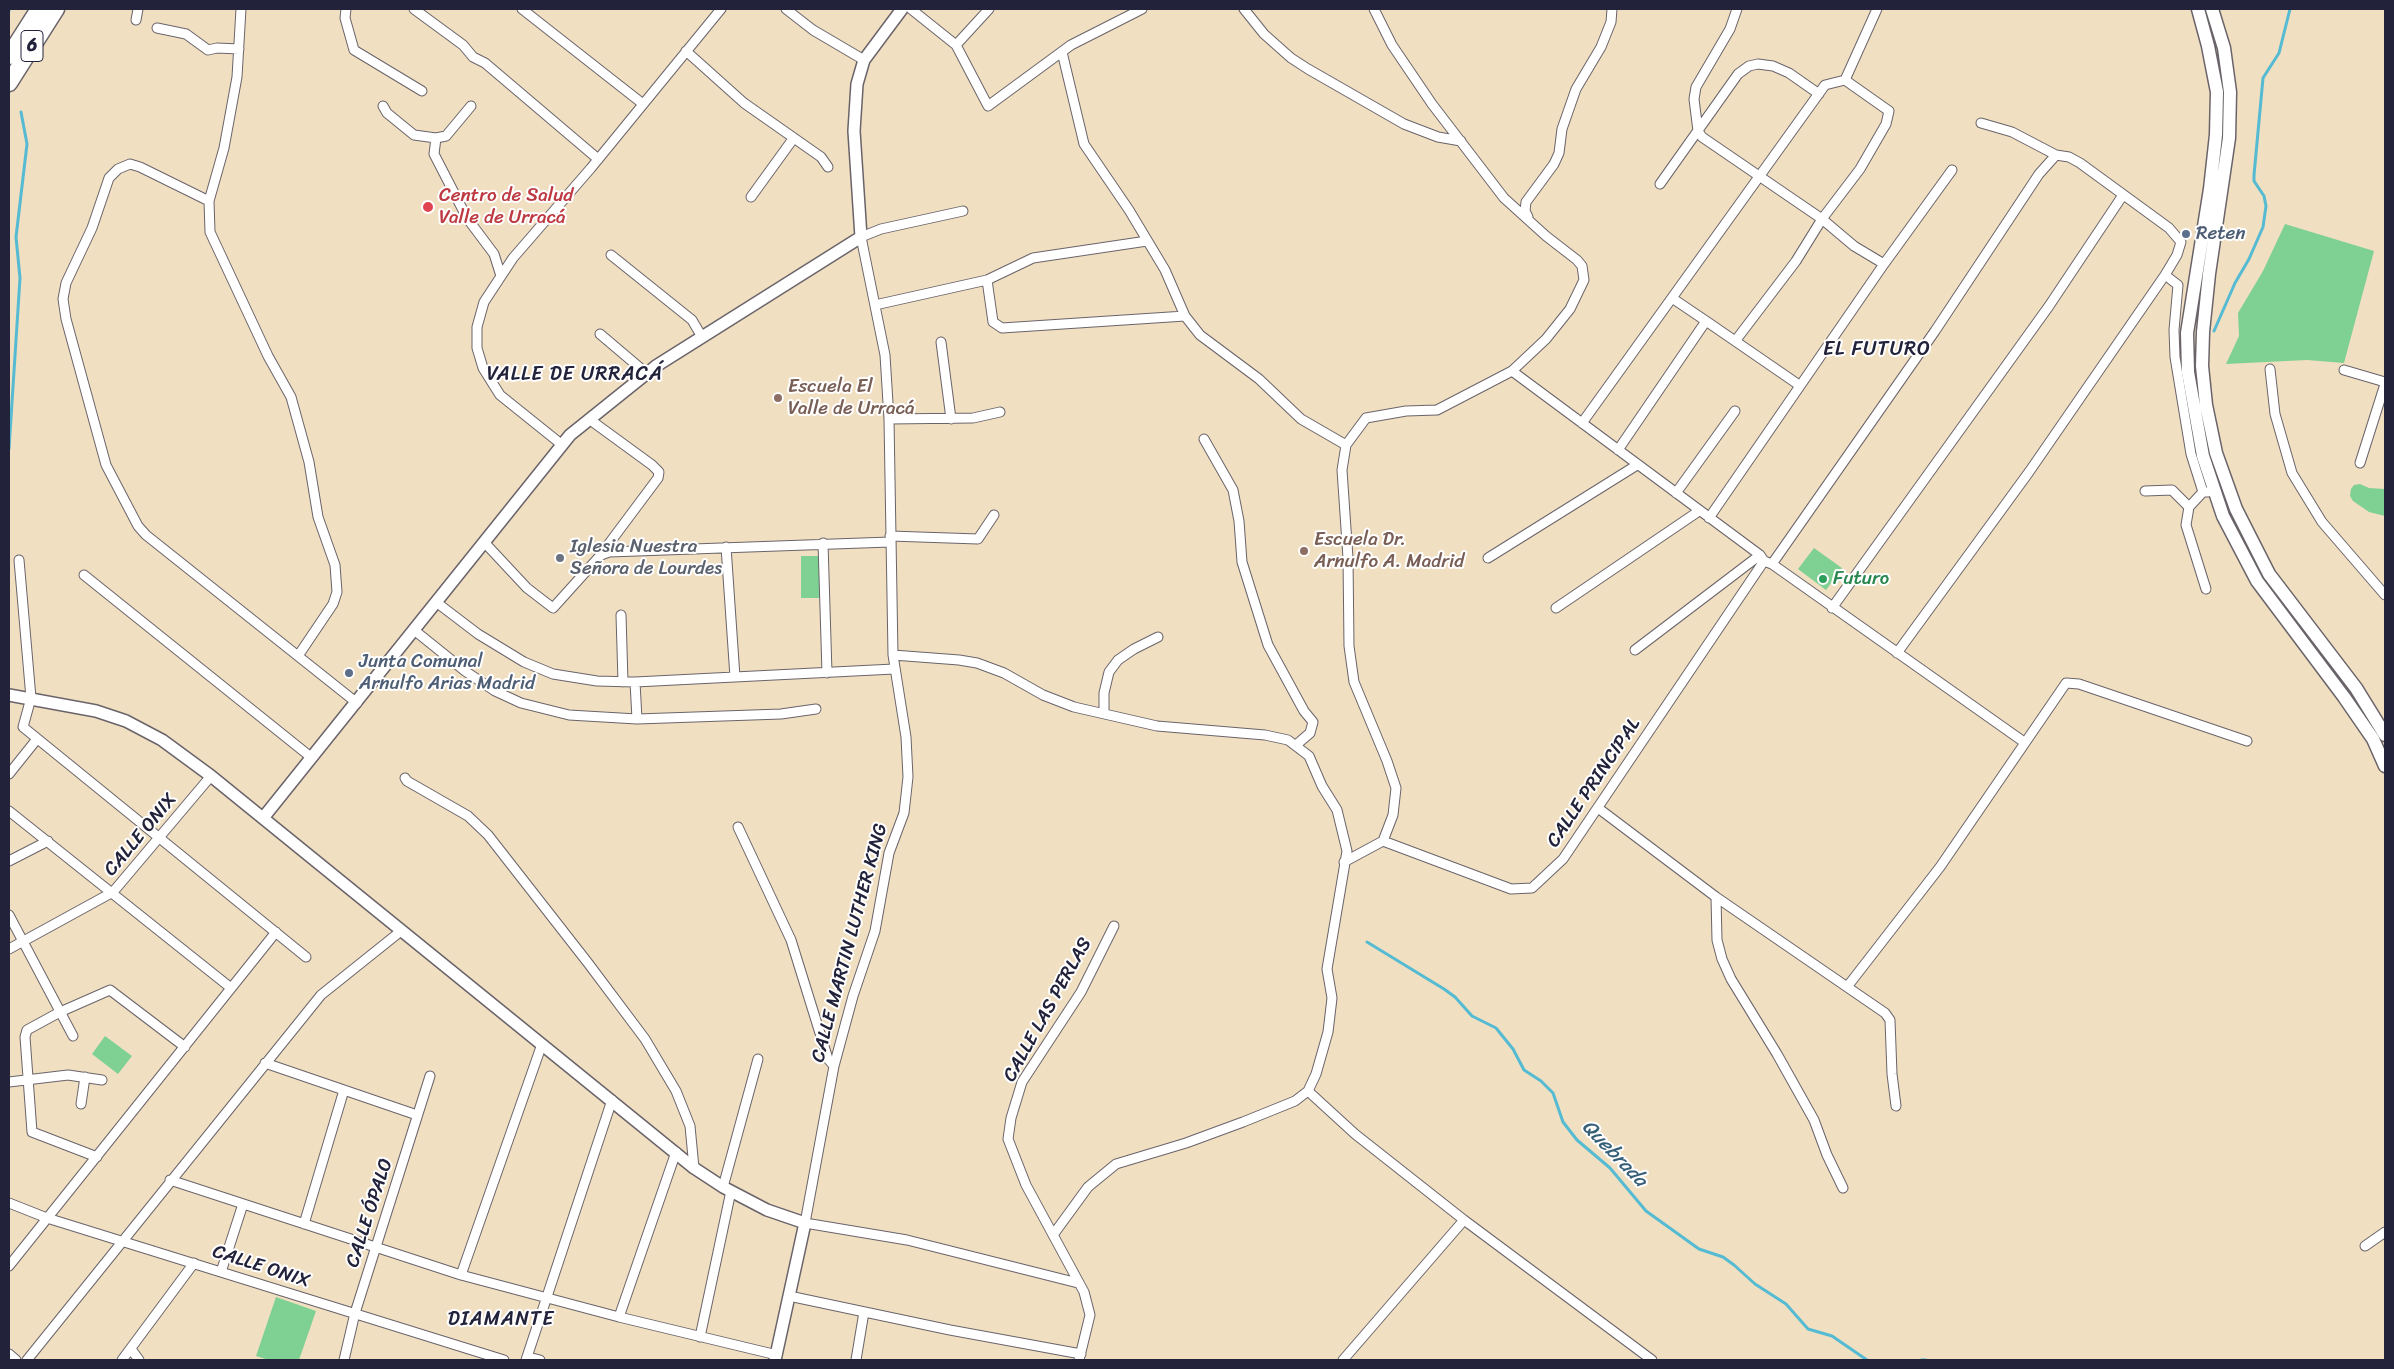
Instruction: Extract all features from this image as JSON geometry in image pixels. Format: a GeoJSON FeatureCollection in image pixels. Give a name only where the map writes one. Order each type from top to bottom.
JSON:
{"type":"FeatureCollection","features":[{"type":"Feature","properties":{"kind":"highway","name":"6"},"geometry":{"type":"LineString","coordinates":[[9,56],[39,9]]}},
{"type":"Feature","properties":{"kind":"highway","name":"6"},"geometry":{"type":"LineString","coordinates":[[9,84],[56,9]]}},
{"type":"Feature","properties":{"kind":"main road"},"geometry":{"type":"LineString","coordinates":[[2198,9],[2217,92],[2216,135],[2210,189],[2187,333],[2188,372],[2209,492],[2257,581],[2344,697],[2373,739],[2385,766]]}},
{"type":"Feature","properties":{"kind":"main road"},"geometry":{"type":"LineString","coordinates":[[2212,9],[2224,48],[2230,92],[2229,138],[2209,274],[2203,332],[2203,376],[2216,453],[2236,509],[2269,574],[2356,688],[2385,735]]}},
{"type":"Feature","properties":{"kind":"street"},"geometry":{"type":"LineString","coordinates":[[136,20],[138,9]]}},
{"type":"Feature","properties":{"kind":"street"},"geometry":{"type":"LineString","coordinates":[[241,9],[237,77],[224,148],[209,201],[211,236],[265,350],[287,387],[295,408],[309,462],[318,517],[336,566],[337,592],[333,604],[298,656]]}},
{"type":"Feature","properties":{"kind":"street"},"geometry":{"type":"LineString","coordinates":[[346,9],[344,18],[354,50],[422,91]]}},
{"type":"Feature","properties":{"kind":"street"},"geometry":{"type":"LineString","coordinates":[[414,9],[463,45],[473,56],[552,119],[598,159]]}},
{"type":"Feature","properties":{"kind":"street"},"geometry":{"type":"LineString","coordinates":[[522,9],[643,104]]}},
{"type":"Feature","properties":{"kind":"street"},"geometry":{"type":"LineString","coordinates":[[561,444],[500,395],[483,368],[477,348],[477,327],[484,302],[513,258],[598,159],[721,9]]}},
{"type":"Feature","properties":{"kind":"street"},"geometry":{"type":"LineString","coordinates":[[786,9],[813,30],[864,60]]}},
{"type":"Feature","properties":{"kind":"street","name":"CALLE MARTIN LUTHER KING"},"geometry":{"type":"LineString","coordinates":[[776,1358],[805,1223],[834,1066],[853,996],[875,930],[888,853],[904,813],[908,777],[906,737],[894,668],[889,419],[885,355],[861,236],[854,131],[857,84],[864,60],[902,9]]}},
{"type":"Feature","properties":{"kind":"street"},"geometry":{"type":"LineString","coordinates":[[911,9],[956,45],[988,106],[1082,38],[1142,9]]}},
{"type":"Feature","properties":{"kind":"street"},"geometry":{"type":"LineString","coordinates":[[956,45],[989,9]]}},
{"type":"Feature","properties":{"kind":"street"},"geometry":{"type":"LineString","coordinates":[[1244,9],[1264,34],[1291,58],[1308,69],[1404,124],[1438,137],[1461,141]]}},
{"type":"Feature","properties":{"kind":"street"},"geometry":{"type":"LineString","coordinates":[[1344,862],[1383,841],[1393,815],[1396,788],[1387,761],[1354,682],[1349,646],[1348,558],[1342,470],[1346,445],[1366,418],[1406,410],[1437,410],[1512,371],[1546,339],[1570,310],[1585,274],[1577,260],[1504,198],[1432,104],[1392,45],[1374,9]]}},
{"type":"Feature","properties":{"kind":"street"},"geometry":{"type":"LineString","coordinates":[[1529,220],[1525,211],[1526,202],[1554,164],[1559,153],[1562,129],[1576,89],[1601,47],[1612,22],[1612,9]]}},
{"type":"Feature","properties":{"kind":"street"},"geometry":{"type":"LineString","coordinates":[[1737,9],[1730,29],[1696,87],[1694,99],[1698,131],[1702,137],[1758,178],[1822,219],[1854,246],[1884,264]]}},
{"type":"Feature","properties":{"kind":"street"},"geometry":{"type":"LineString","coordinates":[[1845,80],[1877,9]]}},
{"type":"Feature","properties":{"kind":"street"},"geometry":{"type":"LineString","coordinates":[[157,28],[186,34],[208,50],[217,48],[239,49]]}},
{"type":"Feature","properties":{"kind":"street"},"geometry":{"type":"LineString","coordinates":[[686,51],[744,103],[821,157],[828,166]]}},
{"type":"Feature","properties":{"kind":"street"},"geometry":{"type":"LineString","coordinates":[[1062,52],[1084,144],[1129,210],[1146,241],[1166,270],[1185,316],[1200,335],[1259,379],[1301,419],[1346,445]]}},
{"type":"Feature","properties":{"kind":"street"},"geometry":{"type":"LineString","coordinates":[[1660,184],[1738,74],[1749,66],[1758,64],[1773,66],[1790,73],[1819,94]]}},
{"type":"Feature","properties":{"kind":"street"},"geometry":{"type":"LineString","coordinates":[[1582,423],[1825,85],[1845,80],[1889,111],[1888,118],[1860,169],[1822,219],[1796,261],[1736,340]]}},
{"type":"Feature","properties":{"kind":"street"},"geometry":{"type":"LineString","coordinates":[[383,106],[387,113],[414,136],[436,138],[446,136],[471,106]]}},
{"type":"Feature","properties":{"kind":"street"},"geometry":{"type":"LineString","coordinates":[[1897,653],[2029,472],[2165,274],[2181,242],[2170,228],[2069,157],[2056,155],[2012,132],[1981,123]]}},
{"type":"Feature","properties":{"kind":"street"},"geometry":{"type":"LineString","coordinates":[[436,138],[434,154],[467,218],[494,254],[501,276]]}},
{"type":"Feature","properties":{"kind":"street"},"geometry":{"type":"LineString","coordinates":[[751,197],[794,139]]}},
{"type":"Feature","properties":{"kind":"street","name":"CALLE PRINCIPAL"},"geometry":{"type":"LineString","coordinates":[[1383,841],[1511,889],[1532,888],[1563,859],[1766,560],[1935,331],[2039,174],[2056,155]]}},
{"type":"Feature","properties":{"kind":"street"},"geometry":{"type":"LineString","coordinates":[[209,201],[130,164],[112,172],[92,228],[64,288],[66,319],[106,464],[138,526],[153,542],[357,703]]}},
{"type":"Feature","properties":{"kind":"street"},"geometry":{"type":"LineString","coordinates":[[1709,518],[1799,385],[1952,170]]}},
{"type":"Feature","properties":{"kind":"street"},"geometry":{"type":"LineString","coordinates":[[1832,608],[2049,306],[2123,195]]}},
{"type":"Feature","properties":{"kind":"street"},"geometry":{"type":"LineString","coordinates":[[264,818],[561,444],[589,419],[646,373],[861,236],[881,229],[962,211]]}},
{"type":"Feature","properties":{"kind":"street"},"geometry":{"type":"LineString","coordinates":[[875,305],[986,280],[1033,258],[1146,241]]}},
{"type":"Feature","properties":{"kind":"street"},"geometry":{"type":"LineString","coordinates":[[610,255],[692,320],[702,337]]}},
{"type":"Feature","properties":{"kind":"street"},"geometry":{"type":"LineString","coordinates":[[2165,274],[2178,285],[2174,330],[2175,357],[2191,454],[2209,492],[2190,507],[2186,524],[2206,589]]}},
{"type":"Feature","properties":{"kind":"street"},"geometry":{"type":"LineString","coordinates":[[986,280],[993,322],[1002,328],[1185,316]]}},
{"type":"Feature","properties":{"kind":"street"},"geometry":{"type":"LineString","coordinates":[[1672,298],[1736,340],[1799,385]]}},
{"type":"Feature","properties":{"kind":"street"},"geometry":{"type":"LineString","coordinates":[[1618,450],[1706,321]]}},
{"type":"Feature","properties":{"kind":"street"},"geometry":{"type":"LineString","coordinates":[[600,334],[646,373]]}},
{"type":"Feature","properties":{"kind":"street"},"geometry":{"type":"LineString","coordinates":[[941,342],[951,419]]}},
{"type":"Feature","properties":{"kind":"street"},"geometry":{"type":"LineString","coordinates":[[2270,369],[2275,414],[2292,473],[2322,522],[2385,595]]}},
{"type":"Feature","properties":{"kind":"street"},"geometry":{"type":"LineString","coordinates":[[2344,370],[2385,383],[2360,463]]}},
{"type":"Feature","properties":{"kind":"street"},"geometry":{"type":"LineString","coordinates":[[1512,371],[1832,608],[2024,742]]}},
{"type":"Feature","properties":{"kind":"street"},"geometry":{"type":"LineString","coordinates":[[1676,494],[1735,411]]}},
{"type":"Feature","properties":{"kind":"street"},"geometry":{"type":"LineString","coordinates":[[889,419],[973,418],[1000,412]]}},
{"type":"Feature","properties":{"kind":"street"},"geometry":{"type":"LineString","coordinates":[[484,542],[527,588],[553,608],[599,557],[658,478],[658,472],[652,465],[589,419]]}},
{"type":"Feature","properties":{"kind":"street"},"geometry":{"type":"LineString","coordinates":[[1204,439],[1233,490],[1239,521],[1242,562],[1268,646],[1304,711],[1313,722],[1310,733],[1296,745]]}},
{"type":"Feature","properties":{"kind":"street"},"geometry":{"type":"LineString","coordinates":[[1488,558],[1637,465]]}},
{"type":"Feature","properties":{"kind":"street"},"geometry":{"type":"LineString","coordinates":[[2145,491],[2172,490],[2190,507]]}},
{"type":"Feature","properties":{"kind":"street"},"geometry":{"type":"LineString","coordinates":[[1556,608],[1699,511]]}},
{"type":"Feature","properties":{"kind":"street"},"geometry":{"type":"LineString","coordinates":[[599,557],[609,552],[890,539],[978,540],[994,515]]}},
{"type":"Feature","properties":{"kind":"street"},"geometry":{"type":"LineString","coordinates":[[822,543],[827,673]]}},
{"type":"Feature","properties":{"kind":"street"},"geometry":{"type":"LineString","coordinates":[[726,547],[735,677]]}},
{"type":"Feature","properties":{"kind":"street"},"geometry":{"type":"LineString","coordinates":[[19,560],[31,698],[23,727],[306,957]]}},
{"type":"Feature","properties":{"kind":"street"},"geometry":{"type":"LineString","coordinates":[[1635,650],[1766,560]]}},
{"type":"Feature","properties":{"kind":"street"},"geometry":{"type":"LineString","coordinates":[[84,575],[312,758]]}},
{"type":"Feature","properties":{"kind":"street"},"geometry":{"type":"LineString","coordinates":[[436,602],[478,634],[524,662],[561,675],[597,681],[635,682],[894,668]]}},
{"type":"Feature","properties":{"kind":"street"},"geometry":{"type":"LineString","coordinates":[[622,615],[623,682]]}},
{"type":"Feature","properties":{"kind":"street"},"geometry":{"type":"LineString","coordinates":[[414,630],[464,672],[496,691],[521,703],[569,715],[637,719],[781,714],[816,709]]}},
{"type":"Feature","properties":{"kind":"street"},"geometry":{"type":"LineString","coordinates":[[1104,714],[1104,693],[1110,672],[1118,660],[1134,649],[1158,637]]}},
{"type":"Feature","properties":{"kind":"street"},"geometry":{"type":"LineString","coordinates":[[894,655],[960,660],[977,664],[1004,673],[1043,695],[1074,707],[1158,726],[1265,736],[1288,740],[1310,756],[1322,786],[1337,810],[1347,851],[1327,969],[1332,998],[1328,1032],[1316,1074],[1308,1091],[1295,1101],[1243,1122],[1186,1143],[1116,1164],[1088,1187],[1052,1235]]}},
{"type":"Feature","properties":{"kind":"street"},"geometry":{"type":"LineString","coordinates":[[635,682],[637,719]]}},
{"type":"Feature","properties":{"kind":"street"},"geometry":{"type":"LineString","coordinates":[[1847,987],[1940,867],[2024,742],[2066,684],[2078,684],[2247,741]]}},
{"type":"Feature","properties":{"kind":"street"},"geometry":{"type":"LineString","coordinates":[[9,695],[96,712],[126,721],[162,740],[264,818],[400,931],[694,1168],[727,1189],[767,1210],[805,1223],[907,1240],[1078,1283]]}},
{"type":"Feature","properties":{"kind":"street"},"geometry":{"type":"LineString","coordinates":[[9,774],[37,739]]}},
{"type":"Feature","properties":{"kind":"street","name":"CALLE ONIX"},"geometry":{"type":"LineString","coordinates":[[9,949],[113,892],[211,776]]}},
{"type":"Feature","properties":{"kind":"street"},"geometry":{"type":"LineString","coordinates":[[405,778],[407,781],[468,816],[494,841],[639,1031],[662,1066],[686,1115],[692,1137],[694,1168]]}},
{"type":"Feature","properties":{"kind":"street"},"geometry":{"type":"LineString","coordinates":[[1598,808],[1716,897],[1885,1012],[1890,1020],[1892,1074],[1896,1106]]}},
{"type":"Feature","properties":{"kind":"street"},"geometry":{"type":"LineString","coordinates":[[9,811],[113,892],[230,988]]}},
{"type":"Feature","properties":{"kind":"street"},"geometry":{"type":"LineString","coordinates":[[738,827],[791,940],[828,1059],[834,1066]]}},
{"type":"Feature","properties":{"kind":"street"},"geometry":{"type":"LineString","coordinates":[[9,861],[48,841]]}},
{"type":"Feature","properties":{"kind":"street"},"geometry":{"type":"LineString","coordinates":[[1716,897],[1717,940],[1722,960],[1731,979],[1778,1054],[1814,1120],[1827,1155],[1843,1188]]}},
{"type":"Feature","properties":{"kind":"street"},"geometry":{"type":"LineString","coordinates":[[9,915],[73,1036]]}},
{"type":"Feature","properties":{"kind":"street","name":"CALLE LAS PERLAS"},"geometry":{"type":"LineString","coordinates":[[1080,1357],[1090,1315],[1078,1283],[1026,1185],[1008,1138],[1011,1118],[1022,1082],[1081,992],[1114,926]]}},
{"type":"Feature","properties":{"kind":"street"},"geometry":{"type":"LineString","coordinates":[[27,1360],[170,1180],[321,995],[400,931]]}},
{"type":"Feature","properties":{"kind":"street"},"geometry":{"type":"LineString","coordinates":[[9,1266],[276,932]]}},
{"type":"Feature","properties":{"kind":"street"},"geometry":{"type":"LineString","coordinates":[[97,1157],[32,1132],[25,1033],[60,1012],[110,990],[185,1047]]}},
{"type":"Feature","properties":{"kind":"street"},"geometry":{"type":"LineString","coordinates":[[461,1275],[542,1044]]}},
{"type":"Feature","properties":{"kind":"street"},"geometry":{"type":"LineString","coordinates":[[700,1337],[727,1189],[758,1058]]}},
{"type":"Feature","properties":{"kind":"street"},"geometry":{"type":"LineString","coordinates":[[265,1063],[417,1115]]}},
{"type":"Feature","properties":{"kind":"street"},"geometry":{"type":"LineString","coordinates":[[9,1082],[68,1075],[102,1080]]}},
{"type":"Feature","properties":{"kind":"street","name":"CALLE ÓPALO"},"geometry":{"type":"LineString","coordinates":[[344,1360],[355,1314],[430,1076]]}},
{"type":"Feature","properties":{"kind":"street"},"geometry":{"type":"LineString","coordinates":[[81,1104],[85,1077]]}},
{"type":"Feature","properties":{"kind":"street"},"geometry":{"type":"LineString","coordinates":[[304,1224],[344,1090]]}},
{"type":"Feature","properties":{"kind":"street"},"geometry":{"type":"LineString","coordinates":[[1308,1091],[1355,1134],[1464,1220],[1652,1360]]}},
{"type":"Feature","properties":{"kind":"street"},"geometry":{"type":"LineString","coordinates":[[540,1360],[527,1358],[612,1100]]}},
{"type":"Feature","properties":{"kind":"street"},"geometry":{"type":"LineString","coordinates":[[619,1317],[676,1152]]}},
{"type":"Feature","properties":{"kind":"street"},"geometry":{"type":"LineString","coordinates":[[170,1180],[461,1275],[547,1296],[776,1358]]}},
{"type":"Feature","properties":{"kind":"street","name":"CALLE ONIX"},"geometry":{"type":"LineString","coordinates":[[9,1203],[47,1218],[504,1360]]}},
{"type":"Feature","properties":{"kind":"street"},"geometry":{"type":"LineString","coordinates":[[221,1272],[243,1204]]}},
{"type":"Feature","properties":{"kind":"street"},"geometry":{"type":"LineString","coordinates":[[1343,1360],[1464,1220]]}},
{"type":"Feature","properties":{"kind":"street"},"geometry":{"type":"LineString","coordinates":[[2365,1246],[2385,1232]]}},
{"type":"Feature","properties":{"kind":"street"},"geometry":{"type":"LineString","coordinates":[[122,1360],[194,1263]]}},
{"type":"Feature","properties":{"kind":"street"},"geometry":{"type":"LineString","coordinates":[[789,1296],[1080,1357]]}},
{"type":"Feature","properties":{"kind":"street"},"geometry":{"type":"LineString","coordinates":[[856,1360],[864,1312]]}},
{"type":"Feature","properties":{"kind":"street"},"geometry":{"type":"LineString","coordinates":[[131,1349],[139,1360]]}},
{"type":"Feature","properties":{"kind":"street"},"geometry":{"type":"LineString","coordinates":[[9,1354],[16,1360]]}},
{"type":"Feature","properties":{"kind":"green space"},"geometry":{"type":"Polygon","coordinates":[[[2285,224],[2374,251],[2344,363],[2307,360],[2226,364],[2239,336],[2238,313],[2263,271],[2285,224]]]}},
{"type":"Feature","properties":{"kind":"green space"},"geometry":{"type":"Polygon","coordinates":[[[2360,484],[2369,488],[2385,489],[2385,516],[2369,512],[2353,501],[2350,496],[2351,489],[2354,485],[2360,484]]]}},
{"type":"Feature","properties":{"kind":"green space","name":"Futuro"},"geometry":{"type":"Polygon","coordinates":[[[1814,548],[1842,568],[1826,590],[1798,569],[1814,548]]]}},
{"type":"Feature","properties":{"kind":"green space"},"geometry":{"type":"Polygon","coordinates":[[[801,556],[822,556],[822,598],[801,598],[801,556]]]}},
{"type":"Feature","properties":{"kind":"green space"},"geometry":{"type":"Polygon","coordinates":[[[105,1036],[132,1056],[118,1074],[92,1054],[105,1036]]]}},
{"type":"Feature","properties":{"kind":"green space"},"geometry":{"type":"Polygon","coordinates":[[[276,1297],[316,1311],[299,1360],[269,1360],[256,1356],[276,1297]]]}},
{"type":"Feature","properties":{"kind":"waterway"},"geometry":{"type":"LineString","coordinates":[[2214,331],[2263,227],[2266,206],[2264,196],[2254,181],[2263,78],[2279,53],[2290,9]]}},
{"type":"Feature","properties":{"kind":"waterway"},"geometry":{"type":"LineString","coordinates":[[9,449],[20,278],[16,237],[27,144],[21,112]]}},
{"type":"Feature","properties":{"kind":"waterway","name":"Quebrada"},"geometry":{"type":"LineString","coordinates":[[1367,942],[1444,989],[1455,997],[1472,1016],[1496,1028],[1513,1049],[1524,1070],[1541,1081],[1553,1093],[1563,1122],[1577,1140],[1610,1168],[1646,1211],[1699,1249],[1723,1257],[1734,1265],[1755,1284],[1786,1304],[1808,1329],[1832,1336],[1867,1360]]}},
{"type":"Feature","properties":{"kind":"waterway","name":"Quebrada"},"geometry":{"type":"LineString","coordinates":[[1921,1360],[1926,1360]]}},
{"type":"Feature","properties":{"kind":"place","name":"Centro de Salud Valle de Urracá"},"geometry":{"type":"Point","coordinates":[428,207]}},
{"type":"Feature","properties":{"kind":"place","name":"Reten"},"geometry":{"type":"Point","coordinates":[2186,234]}},
{"type":"Feature","properties":{"kind":"place","name":"Escuela El Valle de Urracá"},"geometry":{"type":"Point","coordinates":[778,398]}},
{"type":"Feature","properties":{"kind":"place","name":"Escuela Dr. Arnulfo A. Madrid"},"geometry":{"type":"Point","coordinates":[1304,551]}},
{"type":"Feature","properties":{"kind":"place","name":"Iglesia Nuestra Señora de Lourdes"},"geometry":{"type":"Point","coordinates":[560,558]}},
{"type":"Feature","properties":{"kind":"place","name":"Futuro"},"geometry":{"type":"Point","coordinates":[1823,579]}},
{"type":"Feature","properties":{"kind":"place","name":"Junta Comunal Arnulfo Arias Madrid"},"geometry":{"type":"Point","coordinates":[349,673]}},
{"type":"Feature","properties":{"kind":"district","name":"EL FUTURO"},"geometry":{"type":"Point","coordinates":[1877,350]}},
{"type":"Feature","properties":{"kind":"district","name":"VALLE DE URRACÁ"},"geometry":{"type":"Point","coordinates":[575,375]}},
{"type":"Feature","properties":{"kind":"district","name":"DIAMANTE"},"geometry":{"type":"Point","coordinates":[501,1320]}}]}
